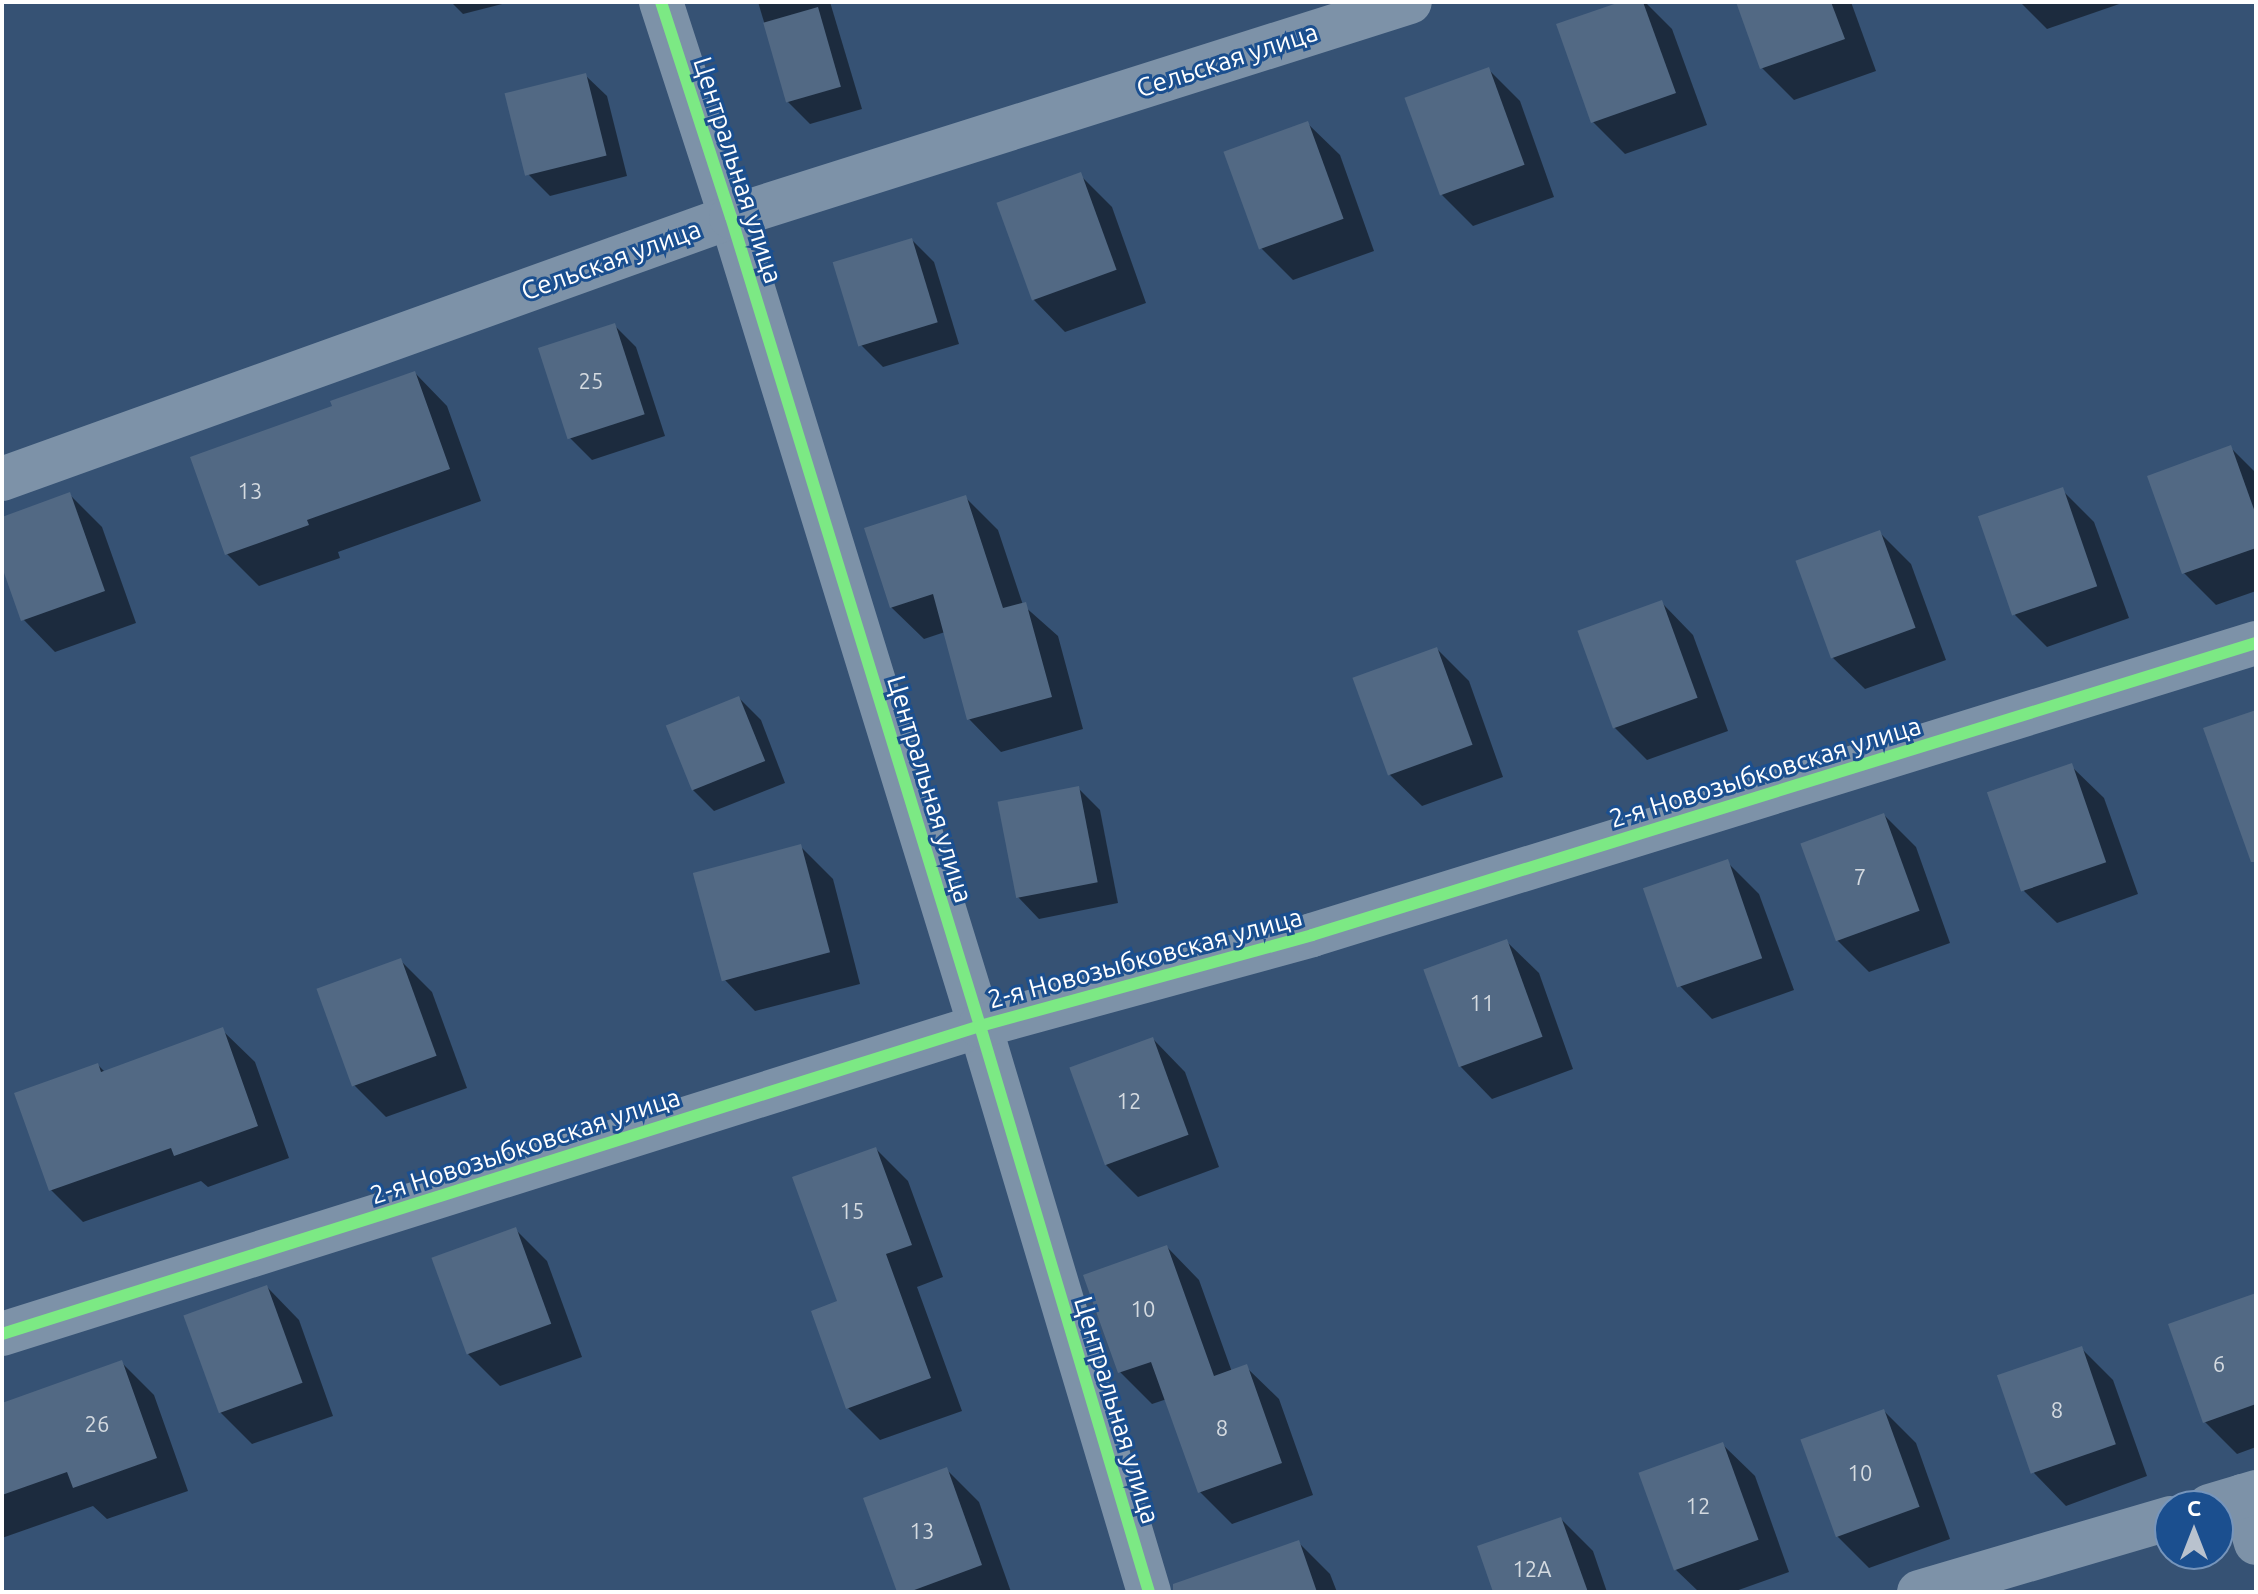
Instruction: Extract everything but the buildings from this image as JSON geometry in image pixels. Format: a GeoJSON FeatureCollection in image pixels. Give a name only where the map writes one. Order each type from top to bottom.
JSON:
{"type":"FeatureCollection","features":[{"type":"Feature","properties":{"kind":"street","name":"Центральная улица"},"geometry":{"type":"LineString","coordinates":[[661,2],[731,217],[980,1026],[1149,1592]]}},
{"type":"Feature","properties":{"kind":"street","name":"Сельская улица"},"geometry":{"type":"LineString","coordinates":[[2,479],[731,217],[1410,2]]}},
{"type":"Feature","properties":{"kind":"street","name":"2-я Новозыбковская улица"},"geometry":{"type":"LineString","coordinates":[[2,1334],[980,1026],[1312,935],[2256,643]]}},
{"type":"Feature","properties":{"kind":"street"},"geometry":{"type":"LineString","coordinates":[[2236,1498],[2256,1543]]}},
{"type":"Feature","properties":{"kind":"street"},"geometry":{"type":"LineString","coordinates":[[1919,1592],[2154,1523]]}},
{"type":"Feature","properties":{"kind":"cycle path"},"geometry":{"type":"LineString","coordinates":[[661,2],[731,217],[980,1026],[1149,1592]]}},
{"type":"Feature","properties":{"kind":"cycle path"},"geometry":{"type":"LineString","coordinates":[[2,1334],[980,1026],[1312,935],[2256,643]]}}]}
